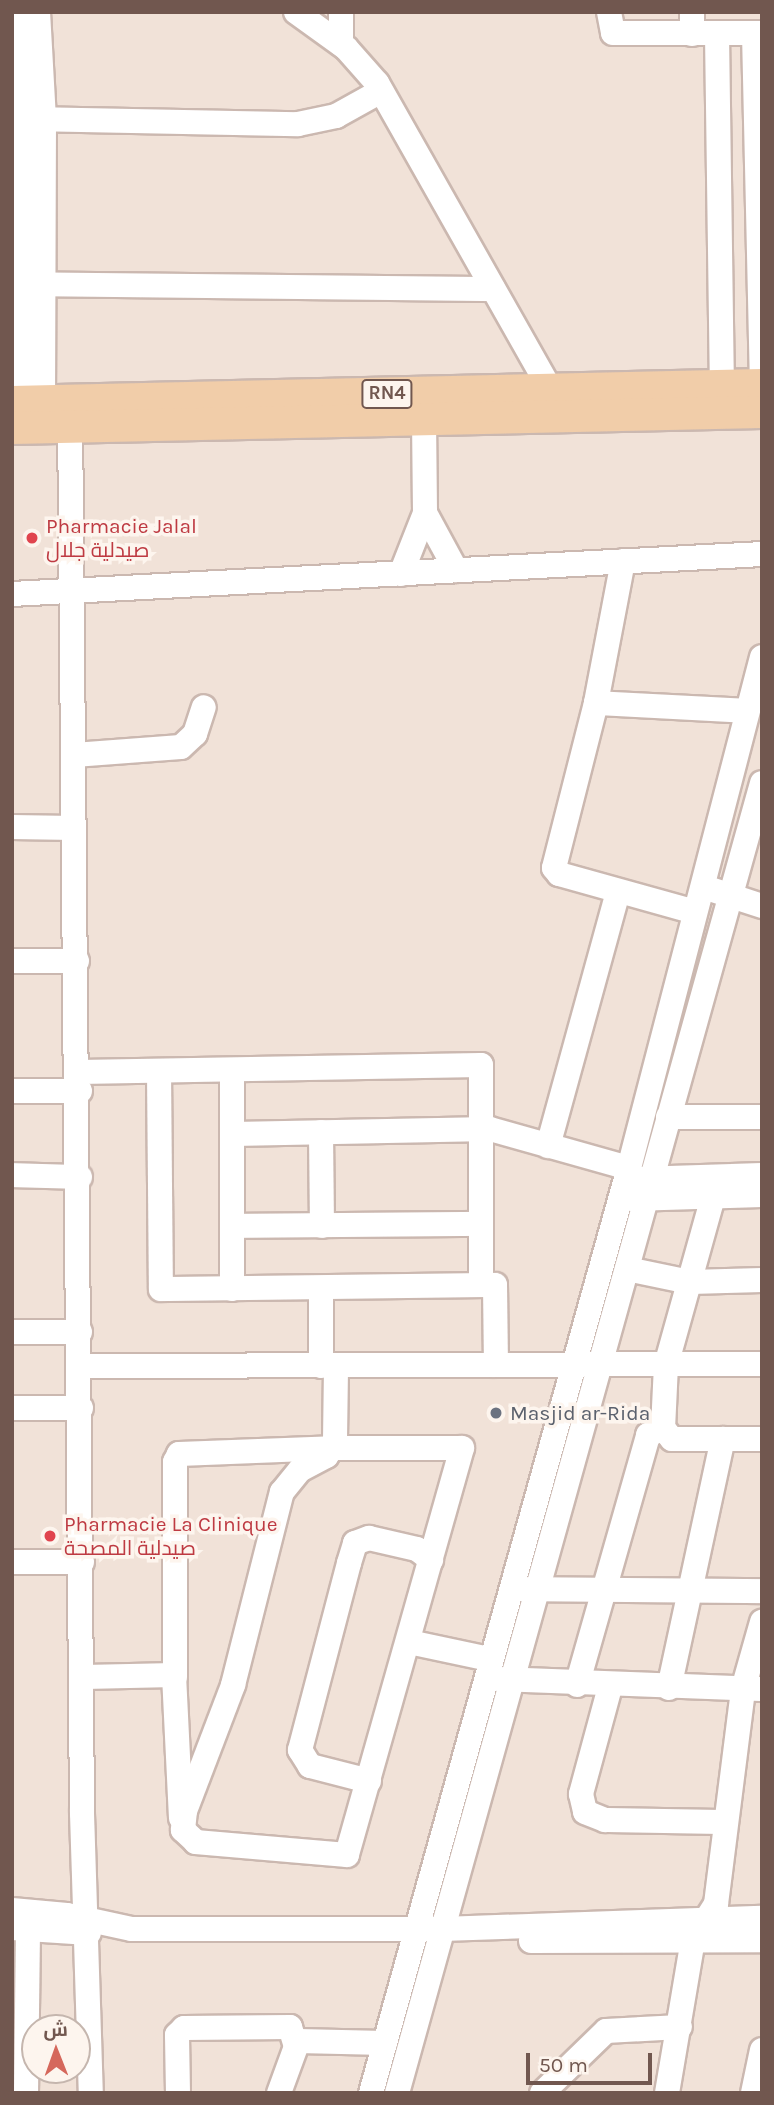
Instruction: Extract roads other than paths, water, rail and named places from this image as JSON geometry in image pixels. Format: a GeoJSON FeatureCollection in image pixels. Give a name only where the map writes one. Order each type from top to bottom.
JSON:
{"type":"FeatureCollection","features":[{"type":"Feature","properties":{"kind":"main road","name":"RN4"},"geometry":{"type":"LineString","coordinates":[[37,414],[424,422],[722,386],[762,385]]}},
{"type":"Feature","properties":{"kind":"main road","name":"RN4"},"geometry":{"type":"LineString","coordinates":[[37,414],[552,406],[762,412]]}},
{"type":"Feature","properties":{"kind":"street"},"geometry":{"type":"LineString","coordinates":[[18,12],[27,119]]}},
{"type":"Feature","properties":{"kind":"street"},"geometry":{"type":"LineString","coordinates":[[38,12],[27,119],[25,284],[37,414],[73,591],[85,1677],[84,1925],[91,2093]]}},
{"type":"Feature","properties":{"kind":"street"},"geometry":{"type":"LineString","coordinates":[[296,12],[341,44],[381,91],[493,289],[552,406]]}},
{"type":"Feature","properties":{"kind":"street"},"geometry":{"type":"LineString","coordinates":[[341,12],[341,44]]}},
{"type":"Feature","properties":{"kind":"street"},"geometry":{"type":"LineString","coordinates":[[609,12],[613,33],[652,23],[692,23],[741,29]]}},
{"type":"Feature","properties":{"kind":"street"},"geometry":{"type":"LineString","coordinates":[[741,29],[758,250],[762,374]]}},
{"type":"Feature","properties":{"kind":"street"},"geometry":{"type":"LineString","coordinates":[[722,386],[719,250],[741,29]]}},
{"type":"Feature","properties":{"kind":"street"},"geometry":{"type":"LineString","coordinates":[[27,119],[298,124],[337,116],[381,91]]}},
{"type":"Feature","properties":{"kind":"street"},"geometry":{"type":"LineString","coordinates":[[719,250],[758,250]]}},
{"type":"Feature","properties":{"kind":"street"},"geometry":{"type":"LineString","coordinates":[[25,284],[493,289]]}},
{"type":"Feature","properties":{"kind":"street"},"geometry":{"type":"LineString","coordinates":[[720,321],[760,320]]}},
{"type":"Feature","properties":{"kind":"street"},"geometry":{"type":"LineString","coordinates":[[401,573],[425,513],[424,422]]}},
{"type":"Feature","properties":{"kind":"street"},"geometry":{"type":"LineString","coordinates":[[425,513],[456,570]]}},
{"type":"Feature","properties":{"kind":"street"},"geometry":{"type":"LineString","coordinates":[[12,594],[762,554]]}},
{"type":"Feature","properties":{"kind":"street"},"geometry":{"type":"LineString","coordinates":[[623,561],[596,703],[554,867],[559,874],[695,912]]}},
{"type":"Feature","properties":{"kind":"street"},"geometry":{"type":"LineString","coordinates":[[397,2093],[486,1668],[573,1365],[634,1185],[695,912],[762,657]]}},
{"type":"Feature","properties":{"kind":"street"},"geometry":{"type":"LineString","coordinates":[[596,703],[747,711]]}},
{"type":"Feature","properties":{"kind":"street"},"geometry":{"type":"LineString","coordinates":[[74,755],[181,747],[195,734],[204,707]]}},
{"type":"Feature","properties":{"kind":"street"},"geometry":{"type":"LineString","coordinates":[[371,2093],[385,2043],[428,1935],[512,1680],[627,1269],[634,1185],[668,1117],[762,783]]}},
{"type":"Feature","properties":{"kind":"street"},"geometry":{"type":"LineString","coordinates":[[12,827],[74,828]]}},
{"type":"Feature","properties":{"kind":"street"},"geometry":{"type":"LineString","coordinates":[[702,885],[728,897],[762,906]]}},
{"type":"Feature","properties":{"kind":"street"},"geometry":{"type":"LineString","coordinates":[[548,1146],[618,892]]}},
{"type":"Feature","properties":{"kind":"street"},"geometry":{"type":"LineString","coordinates":[[12,961],[77,961]]}},
{"type":"Feature","properties":{"kind":"street"},"geometry":{"type":"LineString","coordinates":[[12,1091],[159,1071],[481,1065],[481,1285]]}},
{"type":"Feature","properties":{"kind":"street"},"geometry":{"type":"LineString","coordinates":[[232,1070],[232,1289]]}},
{"type":"Feature","properties":{"kind":"street"},"geometry":{"type":"LineString","coordinates":[[159,1071],[161,1289],[495,1285],[496,1364]]}},
{"type":"Feature","properties":{"kind":"street"},"geometry":{"type":"LineString","coordinates":[[668,1117],[762,1116]]}},
{"type":"Feature","properties":{"kind":"street"},"geometry":{"type":"LineString","coordinates":[[233,1134],[481,1129],[548,1146],[634,1185],[713,1197],[762,1195]]}},
{"type":"Feature","properties":{"kind":"street"},"geometry":{"type":"LineString","coordinates":[[321,1132],[322,1226]]}},
{"type":"Feature","properties":{"kind":"street"},"geometry":{"type":"LineString","coordinates":[[12,1175],[80,1177]]}},
{"type":"Feature","properties":{"kind":"street"},"geometry":{"type":"LineString","coordinates":[[634,1185],[762,1175]]}},
{"type":"Feature","properties":{"kind":"street"},"geometry":{"type":"LineString","coordinates":[[713,1197],[666,1365],[663,1428],[672,1438],[762,1439]]}},
{"type":"Feature","properties":{"kind":"street"},"geometry":{"type":"LineString","coordinates":[[233,1226],[480,1224]]}},
{"type":"Feature","properties":{"kind":"street"},"geometry":{"type":"LineString","coordinates":[[627,1269],[690,1282],[762,1280]]}},
{"type":"Feature","properties":{"kind":"street"},"geometry":{"type":"LineString","coordinates":[[321,1288],[329,1366],[332,1448]]}},
{"type":"Feature","properties":{"kind":"street"},"geometry":{"type":"LineString","coordinates":[[12,1332],[80,1332]]}},
{"type":"Feature","properties":{"kind":"street"},"geometry":{"type":"LineString","coordinates":[[80,1366],[762,1364]]}},
{"type":"Feature","properties":{"kind":"street"},"geometry":{"type":"LineString","coordinates":[[12,1408],[81,1408]]}},
{"type":"Feature","properties":{"kind":"street"},"geometry":{"type":"LineString","coordinates":[[578,1685],[600,1591],[648,1435],[663,1428]]}},
{"type":"Feature","properties":{"kind":"street"},"geometry":{"type":"LineString","coordinates":[[669,1688],[687,1591],[723,1439]]}},
{"type":"Feature","properties":{"kind":"street"},"geometry":{"type":"LineString","coordinates":[[183,1823],[233,1685],[282,1492],[300,1470],[332,1448]]}},
{"type":"Feature","properties":{"kind":"street"},"geometry":{"type":"LineString","coordinates":[[332,1448],[463,1448],[347,1855],[196,1842],[187,1836],[177,1807],[175,1462],[179,1454],[332,1448]]}},
{"type":"Feature","properties":{"kind":"street"},"geometry":{"type":"LineString","coordinates":[[369,1781],[310,1766],[300,1750],[349,1563],[355,1543],[369,1538],[417,1549],[432,1560]]}},
{"type":"Feature","properties":{"kind":"street"},"geometry":{"type":"LineString","coordinates":[[12,1562],[82,1562]]}},
{"type":"Feature","properties":{"kind":"street"},"geometry":{"type":"LineString","coordinates":[[509,1587],[535,1591],[762,1591]]}},
{"type":"Feature","properties":{"kind":"street"},"geometry":{"type":"LineString","coordinates":[[667,2093],[693,1940],[716,1904],[723,1822],[753,1689],[762,1622]]}},
{"type":"Feature","properties":{"kind":"street"},"geometry":{"type":"LineString","coordinates":[[409,1642],[486,1668],[512,1680],[610,1687],[753,1689]]}},
{"type":"Feature","properties":{"kind":"street"},"geometry":{"type":"LineString","coordinates":[[85,1677],[175,1677]]}},
{"type":"Feature","properties":{"kind":"street"},"geometry":{"type":"LineString","coordinates":[[610,1687],[581,1794],[585,1812],[605,1819],[723,1822]]}},
{"type":"Feature","properties":{"kind":"street"},"geometry":{"type":"LineString","coordinates":[[428,1935],[706,1918],[762,1918]]}},
{"type":"Feature","properties":{"kind":"street"},"geometry":{"type":"LineString","coordinates":[[26,2093],[17,1922],[132,1929],[762,1940]]}},
{"type":"Feature","properties":{"kind":"street"},"geometry":{"type":"LineString","coordinates":[[178,2093],[179,2030],[290,2027],[295,2043],[279,2093]]}},
{"type":"Feature","properties":{"kind":"street"},"geometry":{"type":"LineString","coordinates":[[542,2093],[606,2031],[680,2027]]}},
{"type":"Feature","properties":{"kind":"street"},"geometry":{"type":"LineString","coordinates":[[295,2043],[315,2038],[385,2043]]}},
{"type":"Feature","properties":{"kind":"street"},"geometry":{"type":"LineString","coordinates":[[753,2093],[762,2050]]}},
{"type":"Feature","properties":{"kind":"place","name":"Pharmacie Jalal صيدلية جلال"},"geometry":{"type":"Point","coordinates":[32,538]}},
{"type":"Feature","properties":{"kind":"place","name":"Masjid ar-Rida"},"geometry":{"type":"Point","coordinates":[496,1413]}},
{"type":"Feature","properties":{"kind":"place","name":"Pharmacie La Clinique صيدلية المصحة"},"geometry":{"type":"Point","coordinates":[50,1536]}}]}
